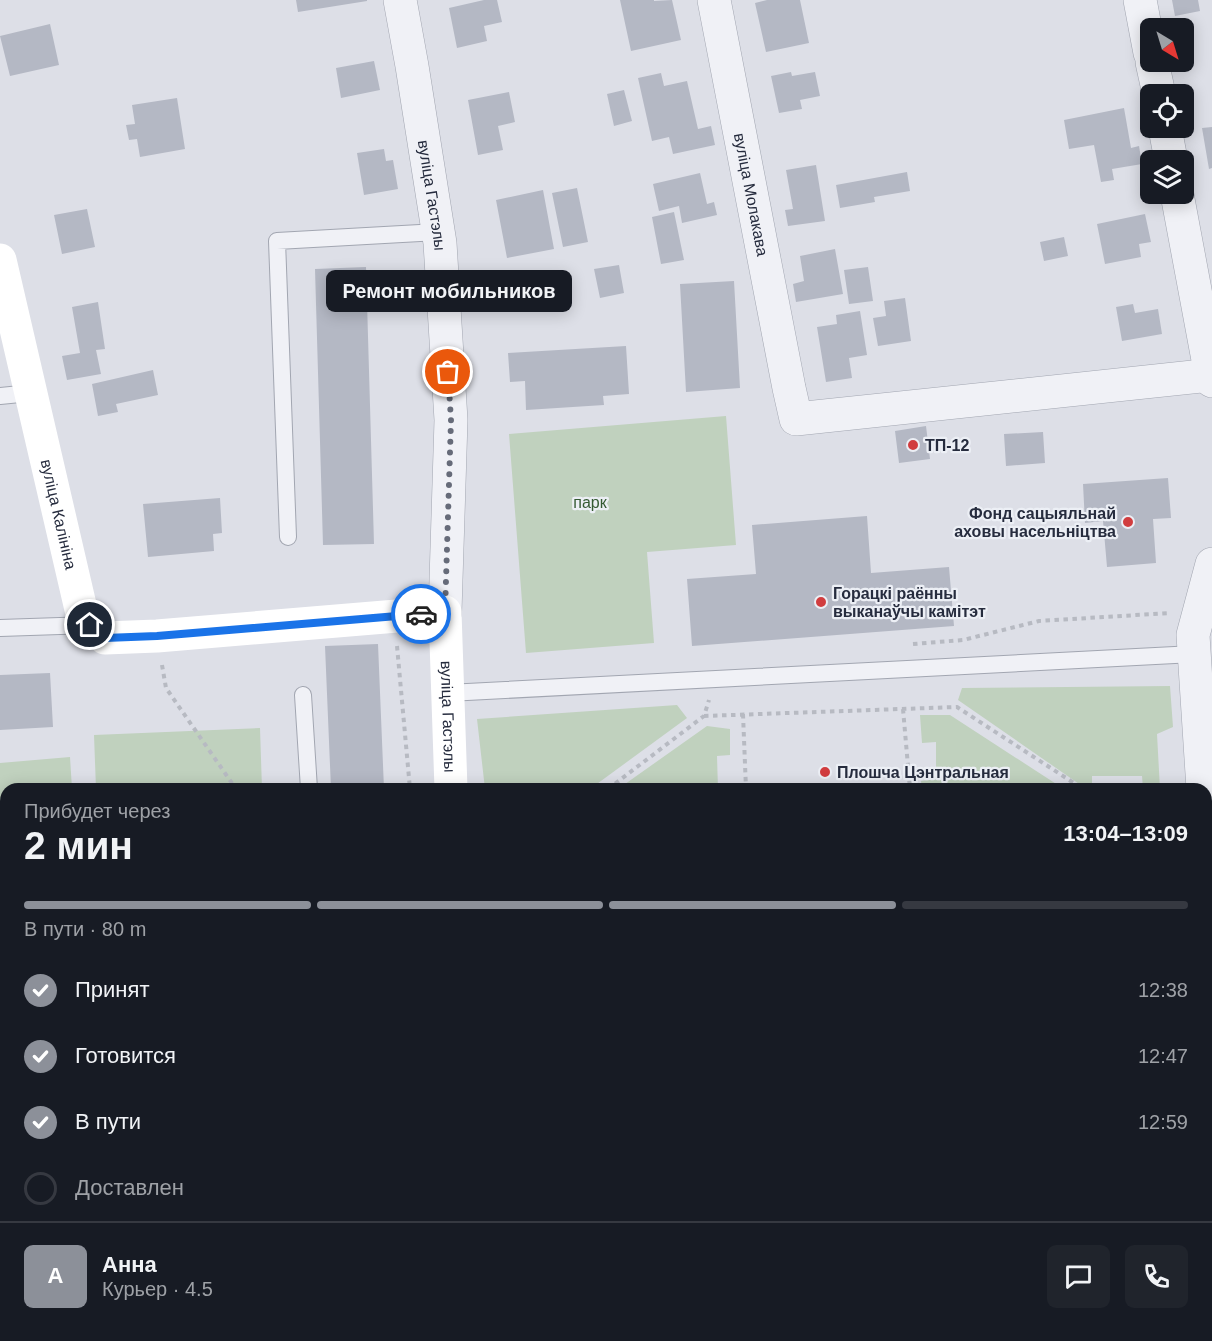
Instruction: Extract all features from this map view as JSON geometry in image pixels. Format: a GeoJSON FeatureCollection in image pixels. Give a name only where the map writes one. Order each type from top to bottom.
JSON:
{"type":"FeatureCollection","features":[{"type":"Feature","properties":{"kind":"main road","name":"вуліца Калініна"},"geometry":{"type":"LineString","coordinates":[[0,260],[15,394],[83,618],[90,625]]}},
{"type":"Feature","properties":{"kind":"main road"},"geometry":{"type":"LineString","coordinates":[[90,625],[105,638],[157,636],[445,612]]}},
{"type":"Feature","properties":{"kind":"main road","name":"вуліца Гастэлы"},"geometry":{"type":"LineString","coordinates":[[445,612],[451,783]]}},
{"type":"Feature","properties":{"kind":"street","name":"вуліца Гастэлы"},"geometry":{"type":"LineString","coordinates":[[400,0],[438,232],[451,420],[445,612]]}},
{"type":"Feature","properties":{"kind":"street","name":"вуліца Молакава"},"geometry":{"type":"LineString","coordinates":[[714,0],[796,419],[1212,375]]}},
{"type":"Feature","properties":{"kind":"street"},"geometry":{"type":"LineString","coordinates":[[1140,0],[1143,18]]}},
{"type":"Feature","properties":{"kind":"street"},"geometry":{"type":"LineString","coordinates":[[1179,204],[1212,381]]}},
{"type":"Feature","properties":{"kind":"street"},"geometry":{"type":"LineString","coordinates":[[1203,783],[1193,635],[1212,564]]}},
{"type":"Feature","properties":{"kind":"lane"},"geometry":{"type":"LineString","coordinates":[[288,537],[278,241],[438,232]]}},
{"type":"Feature","properties":{"kind":"lane"},"geometry":{"type":"LineString","coordinates":[[0,628],[90,625]]}},
{"type":"Feature","properties":{"kind":"lane"},"geometry":{"type":"LineString","coordinates":[[448,693],[1194,654]]}},
{"type":"Feature","properties":{"kind":"lane"},"geometry":{"type":"LineString","coordinates":[[303,695],[309,783]]}},
{"type":"Feature","properties":{"kind":"path"},"geometry":{"type":"LineString","coordinates":[[903,645],[963,640],[1039,621],[1199,612]]}},
{"type":"Feature","properties":{"kind":"path"},"geometry":{"type":"LineString","coordinates":[[395,616],[409,783]]}},
{"type":"Feature","properties":{"kind":"path"},"geometry":{"type":"LineString","coordinates":[[157,636],[166,688],[232,783]]}},
{"type":"Feature","properties":{"kind":"path"},"geometry":{"type":"LineString","coordinates":[[704,716],[715,678]]}},
{"type":"Feature","properties":{"kind":"path"},"geometry":{"type":"LineString","coordinates":[[616,783],[704,716],[957,707],[1074,783]]}},
{"type":"Feature","properties":{"kind":"path"},"geometry":{"type":"LineString","coordinates":[[903,709],[909,783]]}},
{"type":"Feature","properties":{"kind":"path"},"geometry":{"type":"LineString","coordinates":[[743,714],[746,783]]}},
{"type":"Feature","properties":{"kind":"green space","name":"парк"},"geometry":{"type":"Polygon","coordinates":[[[726,416],[736,545],[647,552],[654,643],[526,653],[509,434],[726,416]]]}},
{"type":"Feature","properties":{"kind":"green space"},"geometry":{"type":"Polygon","coordinates":[[[1170,686],[1173,727],[1157,734],[1160,783],[1143,783],[1142,776],[1092,776],[1092,783],[1078,783],[958,700],[962,688],[1170,686]]]}},
{"type":"Feature","properties":{"kind":"green space"},"geometry":{"type":"Polygon","coordinates":[[[677,705],[687,718],[598,783],[484,783],[477,719],[677,705]]]}},
{"type":"Feature","properties":{"kind":"green space"},"geometry":{"type":"Polygon","coordinates":[[[920,715],[950,715],[1055,783],[921,783],[921,781],[936,779],[936,742],[922,743],[920,715]]]}},
{"type":"Feature","properties":{"kind":"green space"},"geometry":{"type":"Polygon","coordinates":[[[707,726],[730,729],[730,755],[717,756],[718,783],[626,783],[707,726]]]}},
{"type":"Feature","properties":{"kind":"green space"},"geometry":{"type":"Polygon","coordinates":[[[260,728],[262,783],[96,783],[94,735],[260,728]]]}},
{"type":"Feature","properties":{"kind":"green space"},"geometry":{"type":"Polygon","coordinates":[[[70,757],[72,783],[0,783],[0,763],[70,757]]]}},
{"type":"Feature","properties":{"kind":"building"},"geometry":{"type":"Polygon","coordinates":[[[296,0],[367,0],[367,1],[298,12],[296,0]]]}},
{"type":"Feature","properties":{"kind":"building"},"geometry":{"type":"Polygon","coordinates":[[[484,0],[497,0],[502,22],[484,26],[487,41],[457,48],[449,8],[484,0]]]}},
{"type":"Feature","properties":{"kind":"building"},"geometry":{"type":"Polygon","coordinates":[[[620,0],[672,0],[681,40],[631,51],[620,0]]]}},
{"type":"Feature","properties":{"kind":"building"},"geometry":{"type":"Polygon","coordinates":[[[767,0],[800,0],[809,43],[766,52],[755,3],[767,0]]]}},
{"type":"Feature","properties":{"kind":"building"},"geometry":{"type":"Polygon","coordinates":[[[1172,0],[1198,0],[1200,11],[1175,16],[1172,0]]]}},
{"type":"Feature","properties":{"kind":"building"},"geometry":{"type":"Polygon","coordinates":[[[50,24],[59,65],[10,76],[0,36],[50,24]]]}},
{"type":"Feature","properties":{"kind":"building"},"geometry":{"type":"Polygon","coordinates":[[[374,61],[380,90],[341,98],[336,68],[374,61]]]}},
{"type":"Feature","properties":{"kind":"building"},"geometry":{"type":"Polygon","coordinates":[[[791,72],[792,76],[815,72],[820,96],[800,100],[802,109],[779,113],[771,76],[791,72]]]}},
{"type":"Feature","properties":{"kind":"building"},"geometry":{"type":"Polygon","coordinates":[[[661,73],[664,86],[687,81],[698,129],[711,126],[715,145],[673,154],[669,137],[652,141],[638,78],[661,73]]]}},
{"type":"Feature","properties":{"kind":"building"},"geometry":{"type":"Polygon","coordinates":[[[624,90],[632,121],[614,126],[607,94],[624,90]]]}},
{"type":"Feature","properties":{"kind":"building"},"geometry":{"type":"Polygon","coordinates":[[[509,92],[515,122],[498,126],[503,150],[478,155],[468,100],[509,92]]]}},
{"type":"Feature","properties":{"kind":"building"},"geometry":{"type":"Polygon","coordinates":[[[177,98],[185,149],[140,157],[137,139],[129,140],[126,125],[135,124],[132,105],[177,98]]]}},
{"type":"Feature","properties":{"kind":"building"},"geometry":{"type":"Polygon","coordinates":[[[1124,108],[1131,148],[1139,146],[1140,164],[1112,169],[1114,180],[1101,182],[1094,145],[1069,149],[1064,120],[1124,108]]]}},
{"type":"Feature","properties":{"kind":"building"},"geometry":{"type":"Polygon","coordinates":[[[1212,127],[1212,168],[1209,169],[1202,128],[1212,127]]]}},
{"type":"Feature","properties":{"kind":"building"},"geometry":{"type":"Polygon","coordinates":[[[384,149],[386,161],[393,160],[398,189],[364,195],[357,153],[384,149]]]}},
{"type":"Feature","properties":{"kind":"building"},"geometry":{"type":"Polygon","coordinates":[[[816,165],[825,221],[788,226],[785,210],[793,209],[786,170],[816,165]]]}},
{"type":"Feature","properties":{"kind":"building"},"geometry":{"type":"Polygon","coordinates":[[[907,172],[910,191],[874,197],[875,202],[840,208],[836,185],[907,172]]]}},
{"type":"Feature","properties":{"kind":"building"},"geometry":{"type":"Polygon","coordinates":[[[700,173],[707,204],[714,202],[717,215],[682,223],[679,206],[659,211],[653,184],[700,173]]]}},
{"type":"Feature","properties":{"kind":"building"},"geometry":{"type":"Polygon","coordinates":[[[577,188],[588,242],[563,247],[552,193],[577,188]]]}},
{"type":"Feature","properties":{"kind":"building"},"geometry":{"type":"Polygon","coordinates":[[[543,190],[554,249],[507,258],[496,200],[543,190]]]}},
{"type":"Feature","properties":{"kind":"building"},"geometry":{"type":"Polygon","coordinates":[[[87,209],[95,247],[62,254],[54,215],[87,209]]]}},
{"type":"Feature","properties":{"kind":"building"},"geometry":{"type":"Polygon","coordinates":[[[674,212],[684,260],[661,264],[652,217],[674,212]]]}},
{"type":"Feature","properties":{"kind":"building"},"geometry":{"type":"Polygon","coordinates":[[[1145,214],[1151,242],[1139,244],[1141,257],[1105,264],[1097,224],[1145,214]]]}},
{"type":"Feature","properties":{"kind":"building"},"geometry":{"type":"Polygon","coordinates":[[[1064,237],[1068,256],[1044,261],[1040,242],[1064,237]]]}},
{"type":"Feature","properties":{"kind":"building"},"geometry":{"type":"Polygon","coordinates":[[[835,249],[843,294],[796,302],[793,284],[804,281],[800,256],[835,249]]]}},
{"type":"Feature","properties":{"kind":"building"},"geometry":{"type":"Polygon","coordinates":[[[619,265],[624,293],[600,298],[594,269],[619,265]]]}},
{"type":"Feature","properties":{"kind":"building"},"geometry":{"type":"Polygon","coordinates":[[[366,267],[374,544],[323,545],[315,269],[366,267]]]}},
{"type":"Feature","properties":{"kind":"building"},"geometry":{"type":"Polygon","coordinates":[[[868,267],[873,301],[849,304],[844,270],[868,267]]]}},
{"type":"Feature","properties":{"kind":"building"},"geometry":{"type":"Polygon","coordinates":[[[734,281],[740,388],[686,392],[680,284],[734,281]]]}},
{"type":"Feature","properties":{"kind":"building"},"geometry":{"type":"Polygon","coordinates":[[[905,298],[911,341],[878,346],[873,318],[886,316],[884,301],[905,298]]]}},
{"type":"Feature","properties":{"kind":"building"},"geometry":{"type":"Polygon","coordinates":[[[98,302],[105,349],[96,350],[101,374],[67,380],[62,356],[80,353],[72,307],[98,302]]]}},
{"type":"Feature","properties":{"kind":"building"},"geometry":{"type":"Polygon","coordinates":[[[1133,304],[1135,313],[1158,309],[1162,334],[1122,341],[1116,307],[1133,304]]]}},
{"type":"Feature","properties":{"kind":"building"},"geometry":{"type":"Polygon","coordinates":[[[860,311],[867,355],[849,358],[852,378],[826,382],[817,327],[837,324],[836,315],[860,311]]]}},
{"type":"Feature","properties":{"kind":"building"},"geometry":{"type":"Polygon","coordinates":[[[626,346],[629,394],[603,396],[604,405],[526,410],[525,381],[510,382],[508,353],[626,346]]]}},
{"type":"Feature","properties":{"kind":"building"},"geometry":{"type":"Polygon","coordinates":[[[153,370],[158,395],[116,404],[118,412],[98,416],[92,384],[153,370]]]}},
{"type":"Feature","properties":{"kind":"building","name":"ТП-12"},"geometry":{"type":"Polygon","coordinates":[[[926,426],[930,459],[899,463],[895,431],[926,426]]]}},
{"type":"Feature","properties":{"kind":"building"},"geometry":{"type":"Polygon","coordinates":[[[1043,432],[1045,463],[1006,466],[1004,434],[1043,432]]]}},
{"type":"Feature","properties":{"kind":"building","name":"Фонд сацыяльнай аховы насельніцтва"},"geometry":{"type":"Polygon","coordinates":[[[1168,478],[1171,518],[1153,519],[1156,563],[1107,567],[1103,521],[1085,523],[1083,484],[1168,478]]]}},
{"type":"Feature","properties":{"kind":"building"},"geometry":{"type":"Polygon","coordinates":[[[220,498],[222,533],[213,534],[214,551],[148,557],[143,504],[220,498]]]}},
{"type":"Feature","properties":{"kind":"building","name":"Горацкі раённы выканаўчы камітэт"},"geometry":{"type":"Polygon","coordinates":[[[867,516],[871,573],[949,567],[954,626],[692,646],[687,579],[756,574],[752,525],[867,516]]]}},
{"type":"Feature","properties":{"kind":"building"},"geometry":{"type":"Polygon","coordinates":[[[378,644],[384,783],[331,783],[325,646],[378,644]]]}},
{"type":"Feature","properties":{"kind":"building"},"geometry":{"type":"Polygon","coordinates":[[[50,673],[53,727],[0,730],[0,675],[50,673]]]}},
{"type":"Feature","properties":{"kind":"way so far"},"geometry":{"type":"LineString","coordinates":[[421,614],[445,612],[451,420],[448,372]]}},
{"type":"Feature","properties":{"kind":"place","name":"Ремонт мобильников"},"geometry":{"type":"Point","coordinates":[448,372]}},
{"type":"Feature","properties":{"kind":"place","name":"ТП-12"},"geometry":{"type":"Point","coordinates":[913,445]}},
{"type":"Feature","properties":{"kind":"place","name":"Фонд сацыяльнай аховы насельніцтва"},"geometry":{"type":"Point","coordinates":[1128,522]}},
{"type":"Feature","properties":{"kind":"place","name":"Горацкі раённы выканаўчы камітэт"},"geometry":{"type":"Point","coordinates":[821,602]}},
{"type":"Feature","properties":{"kind":"place","name":"Плошча Цэнтральная"},"geometry":{"type":"Point","coordinates":[825,772]}},
{"type":"Feature","properties":{"kind":"route"},"geometry":{"type":"LineString","coordinates":[[90,625],[105,638],[157,636],[421,614]]}}]}
